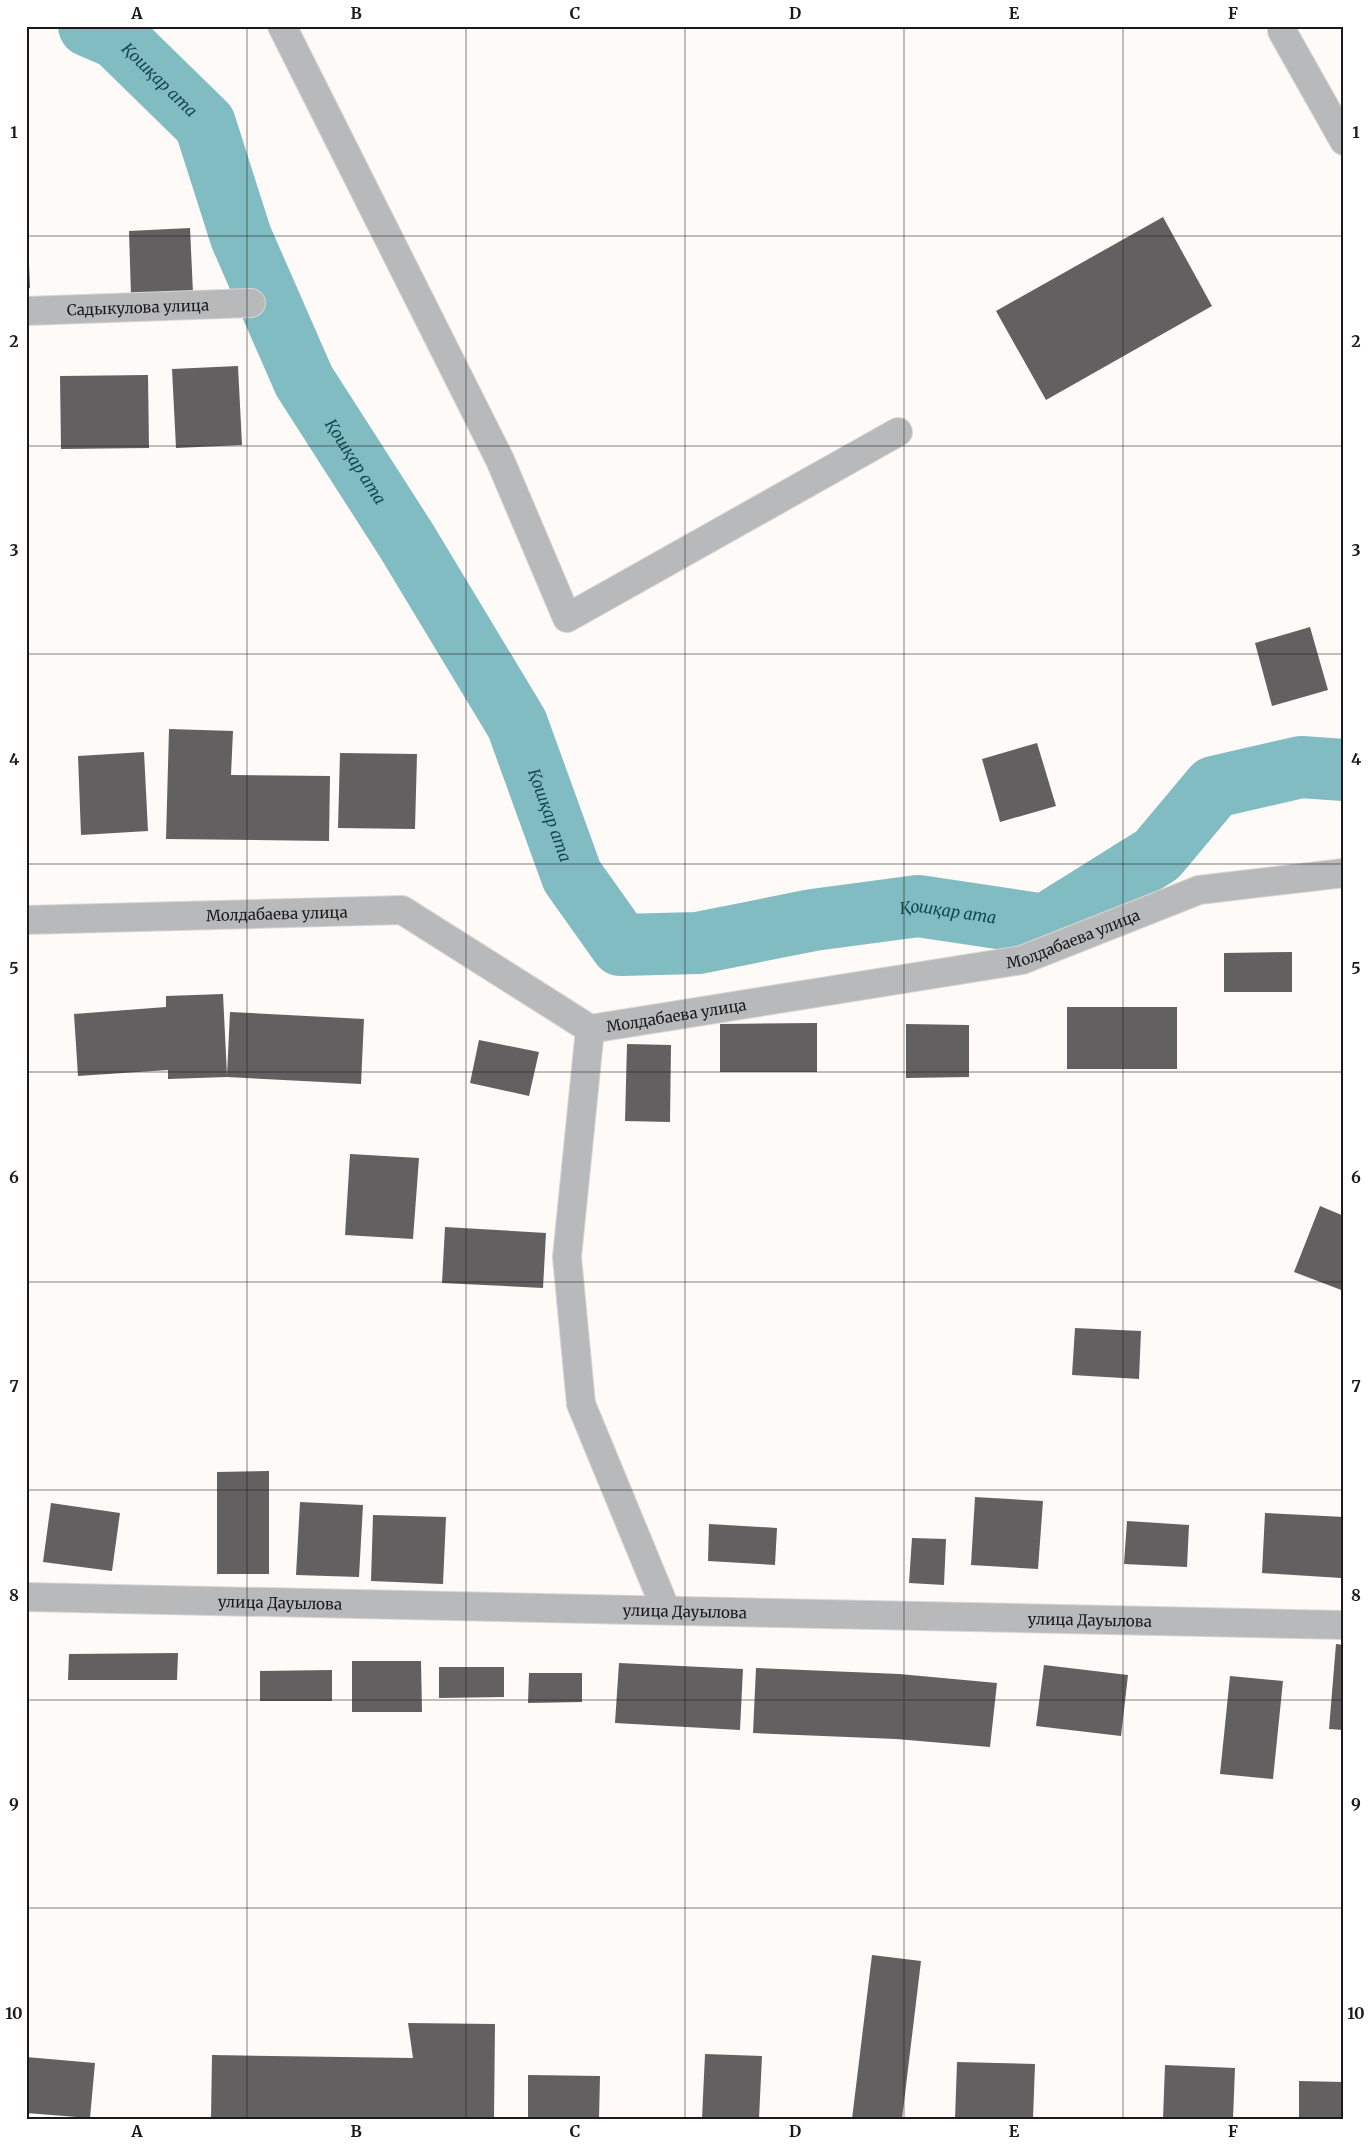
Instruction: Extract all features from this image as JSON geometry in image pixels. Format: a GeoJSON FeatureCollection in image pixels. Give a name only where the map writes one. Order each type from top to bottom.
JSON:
{"type":"FeatureCollection","features":[{"type":"Feature","properties":{"kind":"street"},"geometry":{"type":"LineString","coordinates":[[282,26],[500,460],[567,618],[898,432]]}},
{"type":"Feature","properties":{"kind":"street"},"geometry":{"type":"LineString","coordinates":[[1283,26],[1282,31],[1344,141]]}},
{"type":"Feature","properties":{"kind":"street","name":"Садыкулова улица"},"geometry":{"type":"LineString","coordinates":[[26,311],[251,303]]}},
{"type":"Feature","properties":{"kind":"street","name":"Молдабаева улица"},"geometry":{"type":"LineString","coordinates":[[26,920],[402,910],[590,1029],[1022,960],[1199,890],[1344,873]]}},
{"type":"Feature","properties":{"kind":"street"},"geometry":{"type":"LineString","coordinates":[[590,1029],[567,1257],[581,1404],[666,1610]]}},
{"type":"Feature","properties":{"kind":"street","name":"улица Дауылова"},"geometry":{"type":"LineString","coordinates":[[26,1597],[1344,1625]]}},
{"type":"Feature","properties":{"kind":"building"},"geometry":{"type":"Polygon","coordinates":[[[1163,217],[1212,306],[1046,400],[996,311],[1163,217]]]}},
{"type":"Feature","properties":{"kind":"building"},"geometry":{"type":"Polygon","coordinates":[[[190,228],[193,293],[131,296],[129,231],[190,228]]]}},
{"type":"Feature","properties":{"kind":"building"},"geometry":{"type":"Polygon","coordinates":[[[26,241],[28,241],[30,288],[26,288],[26,241]]]}},
{"type":"Feature","properties":{"kind":"building"},"geometry":{"type":"Polygon","coordinates":[[[238,366],[242,445],[176,448],[172,369],[238,366]]]}},
{"type":"Feature","properties":{"kind":"building"},"geometry":{"type":"Polygon","coordinates":[[[148,375],[149,448],[61,449],[60,376],[148,375]]]}},
{"type":"Feature","properties":{"kind":"building"},"geometry":{"type":"Polygon","coordinates":[[[1310,627],[1328,690],[1272,706],[1255,643],[1310,627]]]}},
{"type":"Feature","properties":{"kind":"building"},"geometry":{"type":"Polygon","coordinates":[[[169,729],[233,731],[231,775],[330,776],[329,841],[166,839],[169,729]]]}},
{"type":"Feature","properties":{"kind":"building"},"geometry":{"type":"Polygon","coordinates":[[[1037,743],[1056,806],[1000,822],[982,759],[1037,743]]]}},
{"type":"Feature","properties":{"kind":"building"},"geometry":{"type":"Polygon","coordinates":[[[144,752],[148,831],[81,835],[78,756],[144,752]]]}},
{"type":"Feature","properties":{"kind":"building"},"geometry":{"type":"Polygon","coordinates":[[[340,753],[417,754],[415,829],[338,828],[340,753]]]}},
{"type":"Feature","properties":{"kind":"building"},"geometry":{"type":"Polygon","coordinates":[[[1292,952],[1292,992],[1224,992],[1224,953],[1292,952]]]}},
{"type":"Feature","properties":{"kind":"building"},"geometry":{"type":"Polygon","coordinates":[[[223,994],[227,1075],[230,1012],[364,1019],[361,1084],[227,1077],[168,1079],[168,1070],[78,1076],[74,1014],[166,1007],[166,996],[223,994]]]}},
{"type":"Feature","properties":{"kind":"building"},"geometry":{"type":"Polygon","coordinates":[[[1067,1007],[1177,1007],[1177,1069],[1067,1069],[1067,1007]]]}},
{"type":"Feature","properties":{"kind":"building"},"geometry":{"type":"Polygon","coordinates":[[[817,1023],[817,1072],[720,1072],[720,1024],[817,1023]]]}},
{"type":"Feature","properties":{"kind":"building"},"geometry":{"type":"Polygon","coordinates":[[[906,1024],[969,1025],[969,1077],[906,1078],[906,1024]]]}},
{"type":"Feature","properties":{"kind":"building"},"geometry":{"type":"Polygon","coordinates":[[[479,1040],[539,1052],[529,1096],[470,1083],[479,1040]]]}},
{"type":"Feature","properties":{"kind":"building"},"geometry":{"type":"Polygon","coordinates":[[[627,1044],[671,1045],[670,1122],[625,1121],[627,1044]]]}},
{"type":"Feature","properties":{"kind":"building"},"geometry":{"type":"Polygon","coordinates":[[[350,1154],[419,1158],[413,1239],[345,1235],[350,1154]]]}},
{"type":"Feature","properties":{"kind":"building"},"geometry":{"type":"Polygon","coordinates":[[[1320,1206],[1344,1216],[1344,1291],[1294,1272],[1320,1206]]]}},
{"type":"Feature","properties":{"kind":"building"},"geometry":{"type":"Polygon","coordinates":[[[445,1227],[546,1233],[543,1288],[442,1283],[445,1227]]]}},
{"type":"Feature","properties":{"kind":"building"},"geometry":{"type":"Polygon","coordinates":[[[1075,1328],[1141,1331],[1139,1379],[1072,1375],[1075,1328]]]}},
{"type":"Feature","properties":{"kind":"building"},"geometry":{"type":"Polygon","coordinates":[[[269,1471],[269,1574],[217,1574],[217,1472],[269,1471]]]}},
{"type":"Feature","properties":{"kind":"building"},"geometry":{"type":"Polygon","coordinates":[[[975,1497],[1043,1501],[1038,1569],[971,1565],[975,1497]]]}},
{"type":"Feature","properties":{"kind":"building"},"geometry":{"type":"Polygon","coordinates":[[[300,1502],[363,1505],[359,1577],[296,1575],[300,1502]]]}},
{"type":"Feature","properties":{"kind":"building"},"geometry":{"type":"Polygon","coordinates":[[[51,1503],[120,1513],[112,1571],[43,1562],[51,1503]]]}},
{"type":"Feature","properties":{"kind":"building"},"geometry":{"type":"Polygon","coordinates":[[[1265,1513],[1344,1517],[1341,1578],[1262,1573],[1265,1513]]]}},
{"type":"Feature","properties":{"kind":"building"},"geometry":{"type":"Polygon","coordinates":[[[373,1515],[446,1517],[443,1584],[371,1581],[373,1515]]]}},
{"type":"Feature","properties":{"kind":"building"},"geometry":{"type":"Polygon","coordinates":[[[1127,1521],[1189,1525],[1187,1567],[1124,1564],[1127,1521]]]}},
{"type":"Feature","properties":{"kind":"building"},"geometry":{"type":"Polygon","coordinates":[[[709,1524],[777,1528],[775,1565],[708,1561],[709,1524]]]}},
{"type":"Feature","properties":{"kind":"building"},"geometry":{"type":"Polygon","coordinates":[[[912,1538],[946,1539],[944,1585],[909,1583],[912,1538]]]}},
{"type":"Feature","properties":{"kind":"building"},"geometry":{"type":"Polygon","coordinates":[[[1336,1644],[1344,1645],[1344,1730],[1329,1729],[1336,1644]]]}},
{"type":"Feature","properties":{"kind":"building"},"geometry":{"type":"Polygon","coordinates":[[[178,1653],[177,1680],[68,1680],[69,1654],[178,1653]]]}},
{"type":"Feature","properties":{"kind":"building"},"geometry":{"type":"Polygon","coordinates":[[[352,1661],[421,1661],[422,1712],[352,1712],[352,1661]]]}},
{"type":"Feature","properties":{"kind":"building"},"geometry":{"type":"Polygon","coordinates":[[[619,1663],[743,1669],[740,1730],[615,1723],[619,1663]]]}},
{"type":"Feature","properties":{"kind":"building"},"geometry":{"type":"Polygon","coordinates":[[[1044,1665],[1128,1675],[1121,1736],[1036,1726],[1044,1665]]]}},
{"type":"Feature","properties":{"kind":"building"},"geometry":{"type":"Polygon","coordinates":[[[439,1667],[504,1667],[504,1697],[439,1698],[439,1667]]]}},
{"type":"Feature","properties":{"kind":"building"},"geometry":{"type":"Polygon","coordinates":[[[756,1668],[899,1674],[997,1683],[990,1747],[896,1739],[753,1733],[756,1668]]]}},
{"type":"Feature","properties":{"kind":"building"},"geometry":{"type":"Polygon","coordinates":[[[332,1670],[332,1701],[260,1701],[260,1671],[332,1670]]]}},
{"type":"Feature","properties":{"kind":"building"},"geometry":{"type":"Polygon","coordinates":[[[529,1673],[582,1673],[582,1702],[528,1703],[529,1673]]]}},
{"type":"Feature","properties":{"kind":"building"},"geometry":{"type":"Polygon","coordinates":[[[1230,1676],[1283,1681],[1273,1779],[1220,1774],[1230,1676]]]}},
{"type":"Feature","properties":{"kind":"building"},"geometry":{"type":"Polygon","coordinates":[[[872,1955],[921,1961],[902,2119],[852,2119],[872,1955]]]}},
{"type":"Feature","properties":{"kind":"building"},"geometry":{"type":"Polygon","coordinates":[[[408,2023],[495,2024],[494,2119],[211,2119],[212,2055],[413,2058],[408,2023]]]}},
{"type":"Feature","properties":{"kind":"building"},"geometry":{"type":"Polygon","coordinates":[[[705,2054],[762,2056],[759,2119],[702,2119],[705,2054]]]}},
{"type":"Feature","properties":{"kind":"building"},"geometry":{"type":"Polygon","coordinates":[[[26,2057],[95,2063],[90,2118],[26,2113],[26,2057]]]}},
{"type":"Feature","properties":{"kind":"building"},"geometry":{"type":"Polygon","coordinates":[[[957,2062],[1035,2064],[1033,2119],[955,2119],[957,2062]]]}},
{"type":"Feature","properties":{"kind":"building"},"geometry":{"type":"Polygon","coordinates":[[[1165,2065],[1235,2068],[1233,2119],[1163,2119],[1165,2065]]]}},
{"type":"Feature","properties":{"kind":"building"},"geometry":{"type":"Polygon","coordinates":[[[528,2075],[600,2076],[599,2119],[528,2119],[528,2075]]]}},
{"type":"Feature","properties":{"kind":"building"},"geometry":{"type":"Polygon","coordinates":[[[1299,2081],[1344,2082],[1344,2119],[1299,2119],[1299,2081]]]}},
{"type":"Feature","properties":{"kind":"waterway","name":"Қошқар ата"},"geometry":{"type":"LineString","coordinates":[[89,26],[117,38],[205,124],[241,237],[304,381],[406,540],[517,724],[572,876],[621,945],[698,943],[813,920],[918,906],[1045,925],[1157,855],[1214,787],[1301,767],[1344,770]]}}]}
